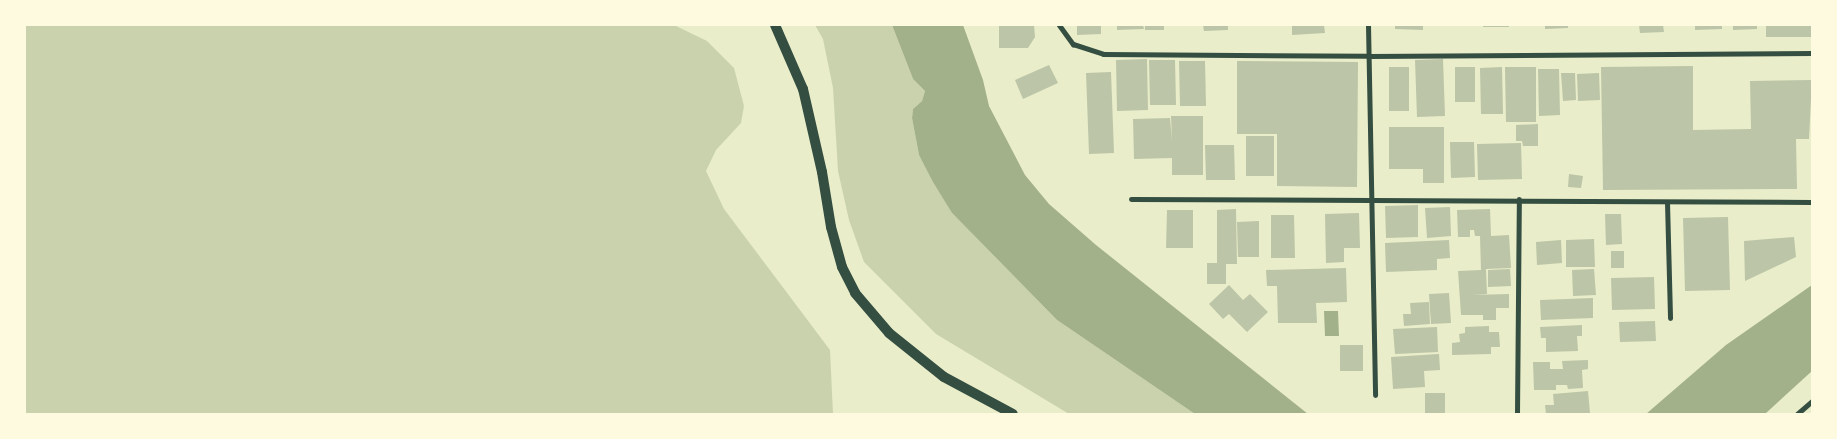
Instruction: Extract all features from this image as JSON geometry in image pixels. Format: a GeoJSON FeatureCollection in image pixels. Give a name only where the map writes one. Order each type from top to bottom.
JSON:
{"type":"FeatureCollection","features":[{"type":"Feature","properties":{"kind":"main road"},"geometry":{"type":"LineString","coordinates":[[775,25],[803,89],[822,172],[831,227],[842,266],[855,292],[889,333],[944,377],[1013,414]]}},
{"type":"Feature","properties":{"kind":"street"},"geometry":{"type":"LineString","coordinates":[[1059,25],[1073,44],[1103,54],[1369,56],[1812,53]]}},
{"type":"Feature","properties":{"kind":"street"},"geometry":{"type":"LineString","coordinates":[[1368,25],[1375,395]]}},
{"type":"Feature","properties":{"kind":"street"},"geometry":{"type":"LineString","coordinates":[[1131,199],[1519,199],[1812,202]]}},
{"type":"Feature","properties":{"kind":"street"},"geometry":{"type":"LineString","coordinates":[[1518,414],[1519,199]]}},
{"type":"Feature","properties":{"kind":"street"},"geometry":{"type":"LineString","coordinates":[[1667,202],[1670,318]]}},
{"type":"Feature","properties":{"kind":"street"},"geometry":{"type":"LineString","coordinates":[[1797,414],[1812,401]]}},
{"type":"Feature","properties":{"kind":"shaded area"},"geometry":{"type":"Polygon","coordinates":[[[25,25],[674,25],[707,41],[734,68],[744,106],[741,123],[716,150],[706,171],[724,209],[830,350],[833,414],[25,414],[25,25]]]}},
{"type":"Feature","properties":{"kind":"shaded area"},"geometry":{"type":"Polygon","coordinates":[[[815,25],[892,25],[913,79],[925,91],[922,101],[913,109],[912,118],[919,155],[952,213],[1057,320],[1195,414],[1069,414],[936,334],[864,262],[849,220],[838,171],[833,88],[823,39],[815,25]]]}},
{"type":"Feature","properties":{"kind":"shaded area"},"geometry":{"type":"Polygon","coordinates":[[[892,25],[963,25],[983,80],[989,106],[1025,175],[1049,204],[1096,245],[1308,414],[1195,414],[1057,320],[952,213],[933,182],[919,155],[912,118],[913,109],[922,101],[925,91],[913,79],[892,25]]]}},
{"type":"Feature","properties":{"kind":"shaded area"},"geometry":{"type":"Polygon","coordinates":[[[1812,285],[1812,371],[1765,414],[1646,414],[1726,345],[1812,285]]]}},
{"type":"Feature","properties":{"kind":"shaded area"},"geometry":{"type":"Polygon","coordinates":[[[1324,311],[1338,311],[1339,336],[1325,336],[1324,311]]]}},
{"type":"Feature","properties":{"kind":"building"},"geometry":{"type":"Polygon","coordinates":[[[999,25],[1034,25],[1035,37],[1028,48],[999,48],[999,25]]]}},
{"type":"Feature","properties":{"kind":"building"},"geometry":{"type":"Polygon","coordinates":[[[1077,25],[1101,25],[1101,34],[1077,35],[1077,25]]]}},
{"type":"Feature","properties":{"kind":"building"},"geometry":{"type":"Polygon","coordinates":[[[1117,25],[1143,25],[1144,29],[1117,30],[1117,25]]]}},
{"type":"Feature","properties":{"kind":"building"},"geometry":{"type":"Polygon","coordinates":[[[1145,25],[1164,25],[1164,30],[1145,30],[1145,25]]]}},
{"type":"Feature","properties":{"kind":"building"},"geometry":{"type":"Polygon","coordinates":[[[1203,25],[1228,25],[1228,30],[1204,31],[1203,25]]]}},
{"type":"Feature","properties":{"kind":"building"},"geometry":{"type":"Polygon","coordinates":[[[1292,25],[1324,25],[1325,33],[1292,35],[1292,25]]]}},
{"type":"Feature","properties":{"kind":"building"},"geometry":{"type":"Polygon","coordinates":[[[1395,25],[1423,25],[1423,30],[1395,29],[1395,25]]]}},
{"type":"Feature","properties":{"kind":"building"},"geometry":{"type":"Polygon","coordinates":[[[1483,25],[1509,25],[1509,27],[1483,27],[1483,25]]]}},
{"type":"Feature","properties":{"kind":"building"},"geometry":{"type":"Polygon","coordinates":[[[1545,25],[1568,25],[1568,28],[1545,29],[1545,25]]]}},
{"type":"Feature","properties":{"kind":"building"},"geometry":{"type":"Polygon","coordinates":[[[1639,25],[1663,25],[1664,32],[1640,33],[1639,25]]]}},
{"type":"Feature","properties":{"kind":"building"},"geometry":{"type":"Polygon","coordinates":[[[1695,25],[1722,25],[1722,29],[1695,30],[1695,25]]]}},
{"type":"Feature","properties":{"kind":"building"},"geometry":{"type":"Polygon","coordinates":[[[1733,25],[1757,25],[1757,29],[1733,30],[1733,25]]]}},
{"type":"Feature","properties":{"kind":"building"},"geometry":{"type":"Polygon","coordinates":[[[1766,25],[1812,25],[1812,37],[1766,37],[1766,25]]]}},
{"type":"Feature","properties":{"kind":"building"},"geometry":{"type":"Polygon","coordinates":[[[1147,59],[1148,110],[1117,111],[1116,60],[1147,59]]]}},
{"type":"Feature","properties":{"kind":"building"},"geometry":{"type":"Polygon","coordinates":[[[1443,59],[1445,116],[1417,117],[1415,60],[1443,59]]]}},
{"type":"Feature","properties":{"kind":"building"},"geometry":{"type":"Polygon","coordinates":[[[1149,60],[1175,60],[1176,105],[1150,105],[1149,60]]]}},
{"type":"Feature","properties":{"kind":"building"},"geometry":{"type":"Polygon","coordinates":[[[1179,61],[1205,61],[1206,106],[1180,106],[1179,61]]]}},
{"type":"Feature","properties":{"kind":"building"},"geometry":{"type":"Polygon","coordinates":[[[1237,61],[1358,62],[1357,187],[1277,186],[1277,134],[1237,134],[1237,61]]]}},
{"type":"Feature","properties":{"kind":"building"},"geometry":{"type":"Polygon","coordinates":[[[1049,65],[1058,83],[1023,99],[1015,80],[1049,65]]]}},
{"type":"Feature","properties":{"kind":"building"},"geometry":{"type":"Polygon","coordinates":[[[1693,66],[1693,130],[1751,129],[1750,81],[1812,80],[1809,139],[1796,139],[1797,189],[1603,190],[1601,67],[1693,66]]]}},
{"type":"Feature","properties":{"kind":"building"},"geometry":{"type":"Polygon","coordinates":[[[1389,67],[1409,67],[1409,111],[1389,111],[1389,67]]]}},
{"type":"Feature","properties":{"kind":"building"},"geometry":{"type":"Polygon","coordinates":[[[1455,67],[1475,67],[1475,102],[1455,102],[1455,67]]]}},
{"type":"Feature","properties":{"kind":"building"},"geometry":{"type":"Polygon","coordinates":[[[1502,67],[1503,114],[1481,114],[1480,68],[1502,67]]]}},
{"type":"Feature","properties":{"kind":"building"},"geometry":{"type":"Polygon","coordinates":[[[1505,67],[1536,67],[1536,122],[1506,122],[1505,67]]]}},
{"type":"Feature","properties":{"kind":"building"},"geometry":{"type":"Polygon","coordinates":[[[1538,69],[1559,69],[1560,115],[1539,116],[1538,69]]]}},
{"type":"Feature","properties":{"kind":"building"},"geometry":{"type":"Polygon","coordinates":[[[1111,72],[1114,153],[1089,154],[1086,73],[1111,72]]]}},
{"type":"Feature","properties":{"kind":"building"},"geometry":{"type":"Polygon","coordinates":[[[1561,73],[1575,73],[1576,100],[1563,101],[1561,73]]]}},
{"type":"Feature","properties":{"kind":"building"},"geometry":{"type":"Polygon","coordinates":[[[1599,73],[1600,100],[1578,101],[1577,74],[1599,73]]]}},
{"type":"Feature","properties":{"kind":"building"},"geometry":{"type":"Polygon","coordinates":[[[1171,116],[1203,116],[1203,175],[1172,175],[1172,158],[1134,159],[1133,119],[1170,118],[1172,141],[1171,116]]]}},
{"type":"Feature","properties":{"kind":"building"},"geometry":{"type":"Polygon","coordinates":[[[1538,124],[1538,146],[1523,146],[1522,141],[1516,141],[1516,125],[1538,124]]]}},
{"type":"Feature","properties":{"kind":"building"},"geometry":{"type":"Polygon","coordinates":[[[1389,127],[1444,127],[1444,183],[1423,183],[1423,169],[1389,169],[1389,127]]]}},
{"type":"Feature","properties":{"kind":"building"},"geometry":{"type":"Polygon","coordinates":[[[1246,136],[1274,136],[1274,176],[1246,176],[1246,136]]]}},
{"type":"Feature","properties":{"kind":"building"},"geometry":{"type":"Polygon","coordinates":[[[1450,142],[1474,142],[1475,177],[1451,178],[1450,142]]]}},
{"type":"Feature","properties":{"kind":"building"},"geometry":{"type":"Polygon","coordinates":[[[1521,143],[1522,179],[1478,180],[1477,144],[1521,143]]]}},
{"type":"Feature","properties":{"kind":"building"},"geometry":{"type":"Polygon","coordinates":[[[1205,145],[1234,145],[1235,180],[1206,180],[1205,145]]]}},
{"type":"Feature","properties":{"kind":"building"},"geometry":{"type":"Polygon","coordinates":[[[1569,174],[1583,176],[1581,188],[1568,187],[1569,174]]]}},
{"type":"Feature","properties":{"kind":"building"},"geometry":{"type":"Polygon","coordinates":[[[1418,205],[1418,237],[1386,238],[1385,206],[1418,205]]]}},
{"type":"Feature","properties":{"kind":"building"},"geometry":{"type":"Polygon","coordinates":[[[1450,207],[1451,236],[1427,238],[1425,208],[1450,207]]]}},
{"type":"Feature","properties":{"kind":"building"},"geometry":{"type":"Polygon","coordinates":[[[1236,209],[1237,264],[1226,264],[1226,284],[1207,284],[1207,263],[1217,263],[1217,210],[1236,209]]]}},
{"type":"Feature","properties":{"kind":"building"},"geometry":{"type":"Polygon","coordinates":[[[1490,209],[1491,236],[1509,235],[1511,268],[1486,269],[1487,294],[1472,295],[1509,294],[1509,308],[1496,308],[1496,320],[1483,320],[1483,315],[1461,315],[1458,271],[1481,270],[1480,236],[1475,236],[1474,230],[1470,230],[1470,237],[1458,237],[1457,210],[1490,209]]]}},
{"type":"Feature","properties":{"kind":"building"},"geometry":{"type":"Polygon","coordinates":[[[1167,210],[1193,210],[1193,248],[1166,248],[1167,210]]]}},
{"type":"Feature","properties":{"kind":"building"},"geometry":{"type":"Polygon","coordinates":[[[1359,213],[1360,248],[1344,248],[1344,262],[1326,263],[1325,214],[1359,213]]]}},
{"type":"Feature","properties":{"kind":"building"},"geometry":{"type":"Polygon","coordinates":[[[1605,214],[1621,214],[1622,244],[1606,245],[1605,214]]]}},
{"type":"Feature","properties":{"kind":"building"},"geometry":{"type":"Polygon","coordinates":[[[1271,215],[1294,215],[1295,258],[1271,258],[1271,215]]]}},
{"type":"Feature","properties":{"kind":"building"},"geometry":{"type":"Polygon","coordinates":[[[1728,217],[1730,290],[1685,291],[1683,218],[1728,217]]]}},
{"type":"Feature","properties":{"kind":"building"},"geometry":{"type":"Polygon","coordinates":[[[1259,221],[1259,257],[1238,257],[1237,222],[1259,221]]]}},
{"type":"Feature","properties":{"kind":"building"},"geometry":{"type":"Polygon","coordinates":[[[1794,237],[1796,257],[1745,281],[1744,241],[1794,237]]]}},
{"type":"Feature","properties":{"kind":"building"},"geometry":{"type":"Polygon","coordinates":[[[1594,239],[1595,267],[1566,267],[1566,240],[1594,239]]]}},
{"type":"Feature","properties":{"kind":"building"},"geometry":{"type":"Polygon","coordinates":[[[1449,240],[1450,258],[1437,259],[1437,270],[1386,272],[1385,243],[1449,240]]]}},
{"type":"Feature","properties":{"kind":"building"},"geometry":{"type":"Polygon","coordinates":[[[1561,240],[1562,263],[1537,265],[1536,242],[1561,240]]]}},
{"type":"Feature","properties":{"kind":"building"},"geometry":{"type":"Polygon","coordinates":[[[1611,251],[1624,251],[1624,268],[1611,268],[1611,251]]]}},
{"type":"Feature","properties":{"kind":"building"},"geometry":{"type":"Polygon","coordinates":[[[1346,268],[1347,302],[1316,303],[1317,323],[1278,323],[1277,286],[1267,286],[1266,270],[1346,268]]]}},
{"type":"Feature","properties":{"kind":"building"},"geometry":{"type":"Polygon","coordinates":[[[1510,269],[1511,286],[1488,287],[1488,270],[1510,269]]]}},
{"type":"Feature","properties":{"kind":"building"},"geometry":{"type":"Polygon","coordinates":[[[1594,269],[1596,295],[1573,296],[1572,270],[1594,269]]]}},
{"type":"Feature","properties":{"kind":"building"},"geometry":{"type":"Polygon","coordinates":[[[1654,277],[1655,309],[1612,310],[1611,278],[1654,277]]]}},
{"type":"Feature","properties":{"kind":"building"},"geometry":{"type":"Polygon","coordinates":[[[1229,285],[1243,300],[1250,294],[1268,312],[1247,332],[1229,314],[1223,319],[1209,304],[1229,285]]]}},
{"type":"Feature","properties":{"kind":"building"},"geometry":{"type":"Polygon","coordinates":[[[1449,293],[1451,323],[1431,324],[1429,294],[1449,293]]]}},
{"type":"Feature","properties":{"kind":"building"},"geometry":{"type":"Polygon","coordinates":[[[1593,298],[1593,318],[1541,320],[1540,300],[1593,298]]]}},
{"type":"Feature","properties":{"kind":"building"},"geometry":{"type":"Polygon","coordinates":[[[1429,302],[1430,324],[1404,326],[1403,314],[1411,314],[1410,303],[1429,302]]]}},
{"type":"Feature","properties":{"kind":"building"},"geometry":{"type":"Polygon","coordinates":[[[1655,321],[1656,341],[1620,342],[1619,322],[1655,321]]]}},
{"type":"Feature","properties":{"kind":"building"},"geometry":{"type":"Polygon","coordinates":[[[1582,325],[1582,336],[1577,336],[1578,351],[1546,352],[1546,338],[1541,338],[1540,327],[1582,325]]]}},
{"type":"Feature","properties":{"kind":"building"},"geometry":{"type":"Polygon","coordinates":[[[1489,326],[1489,332],[1499,332],[1500,347],[1491,347],[1491,354],[1452,355],[1452,343],[1460,342],[1459,334],[1465,333],[1465,327],[1489,326]]]}},
{"type":"Feature","properties":{"kind":"building"},"geometry":{"type":"Polygon","coordinates":[[[1437,327],[1438,352],[1395,354],[1393,329],[1437,327]]]}},
{"type":"Feature","properties":{"kind":"building"},"geometry":{"type":"Polygon","coordinates":[[[1340,345],[1363,345],[1363,371],[1340,371],[1340,345]]]}},
{"type":"Feature","properties":{"kind":"building"},"geometry":{"type":"Polygon","coordinates":[[[1439,354],[1440,370],[1424,371],[1425,387],[1393,389],[1391,357],[1439,354]]]}},
{"type":"Feature","properties":{"kind":"building"},"geometry":{"type":"Polygon","coordinates":[[[1588,360],[1588,369],[1582,370],[1583,388],[1568,389],[1567,385],[1556,385],[1556,390],[1534,390],[1533,362],[1550,362],[1550,369],[1563,369],[1562,361],[1588,360]]]}},
{"type":"Feature","properties":{"kind":"building"},"geometry":{"type":"Polygon","coordinates":[[[1588,391],[1590,413],[1546,414],[1545,405],[1554,405],[1553,394],[1588,391]]]}},
{"type":"Feature","properties":{"kind":"building"},"geometry":{"type":"Polygon","coordinates":[[[1425,393],[1445,393],[1445,414],[1425,414],[1425,393]]]}}]}
